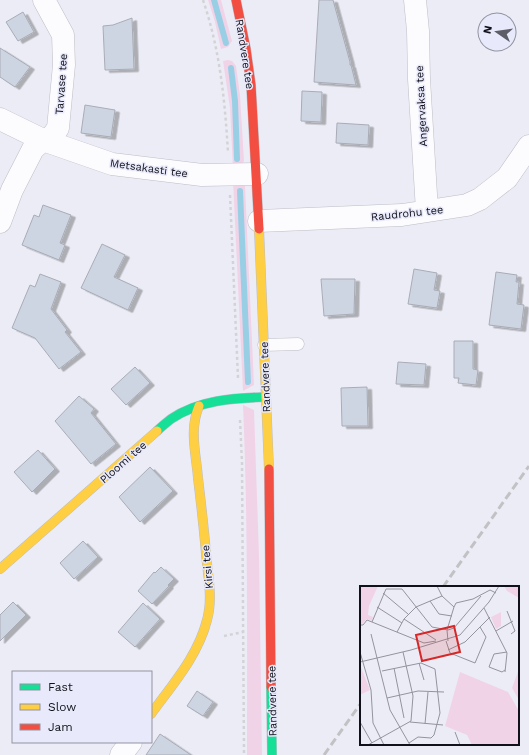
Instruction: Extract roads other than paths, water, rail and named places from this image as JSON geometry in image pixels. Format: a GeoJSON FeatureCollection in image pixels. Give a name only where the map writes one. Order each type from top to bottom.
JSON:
{"type":"FeatureCollection","features":[{"type":"Feature","properties":{"kind":"street","name":"Tarvase tee"},"geometry":{"type":"LineString","coordinates":[[0,222],[12,190],[33,149],[43,140],[51,138],[58,128],[64,65],[63,35],[44,0]]}},
{"type":"Feature","properties":{"kind":"street","name":"Randvere tee"},"geometry":{"type":"LineString","coordinates":[[236,0],[246,49],[251,85],[257,174],[269,477],[272,755]]}},
{"type":"Feature","properties":{"kind":"street","name":"Angervaksa tee"},"geometry":{"type":"LineString","coordinates":[[415,0],[418,31],[419,79],[427,211]]}},
{"type":"Feature","properties":{"kind":"street","name":"Metsakasti tee"},"geometry":{"type":"LineString","coordinates":[[0,119],[43,140],[112,164],[202,175],[257,174]]}},
{"type":"Feature","properties":{"kind":"street","name":"Raudrohu tee"},"geometry":{"type":"LineString","coordinates":[[259,221],[402,215],[467,205],[480,199],[507,178],[529,146]]}},
{"type":"Feature","properties":{"kind":"street","name":"Ploomi tee"},"geometry":{"type":"LineString","coordinates":[[0,569],[171,419],[199,406],[228,399],[266,397]]}},
{"type":"Feature","properties":{"kind":"street","name":"Kirsi tee"},"geometry":{"type":"LineString","coordinates":[[152,713],[201,640],[210,605],[201,494],[193,432],[195,412],[199,406]]}},
{"type":"Feature","properties":{"kind":"street"},"geometry":{"type":"LineString","coordinates":[[121,755],[130,743]]}},
{"type":"Feature","properties":{"kind":"lane"},"geometry":{"type":"LineString","coordinates":[[264,345],[298,344]]}},
{"type":"Feature","properties":{"kind":"waterway"},"geometry":{"type":"LineString","coordinates":[[214,0],[226,43]]}},
{"type":"Feature","properties":{"kind":"waterway"},"geometry":{"type":"LineString","coordinates":[[231,68],[235,101],[237,159]]}},
{"type":"Feature","properties":{"kind":"waterway"},"geometry":{"type":"LineString","coordinates":[[240,191],[248,382]]}},
{"type":"Feature","properties":{"kind":"railway"},"geometry":{"type":"LineString","coordinates":[[444,586],[529,466]]}},
{"type":"Feature","properties":{"kind":"railway"},"geometry":{"type":"LineString","coordinates":[[324,755],[360,704]]}}]}
